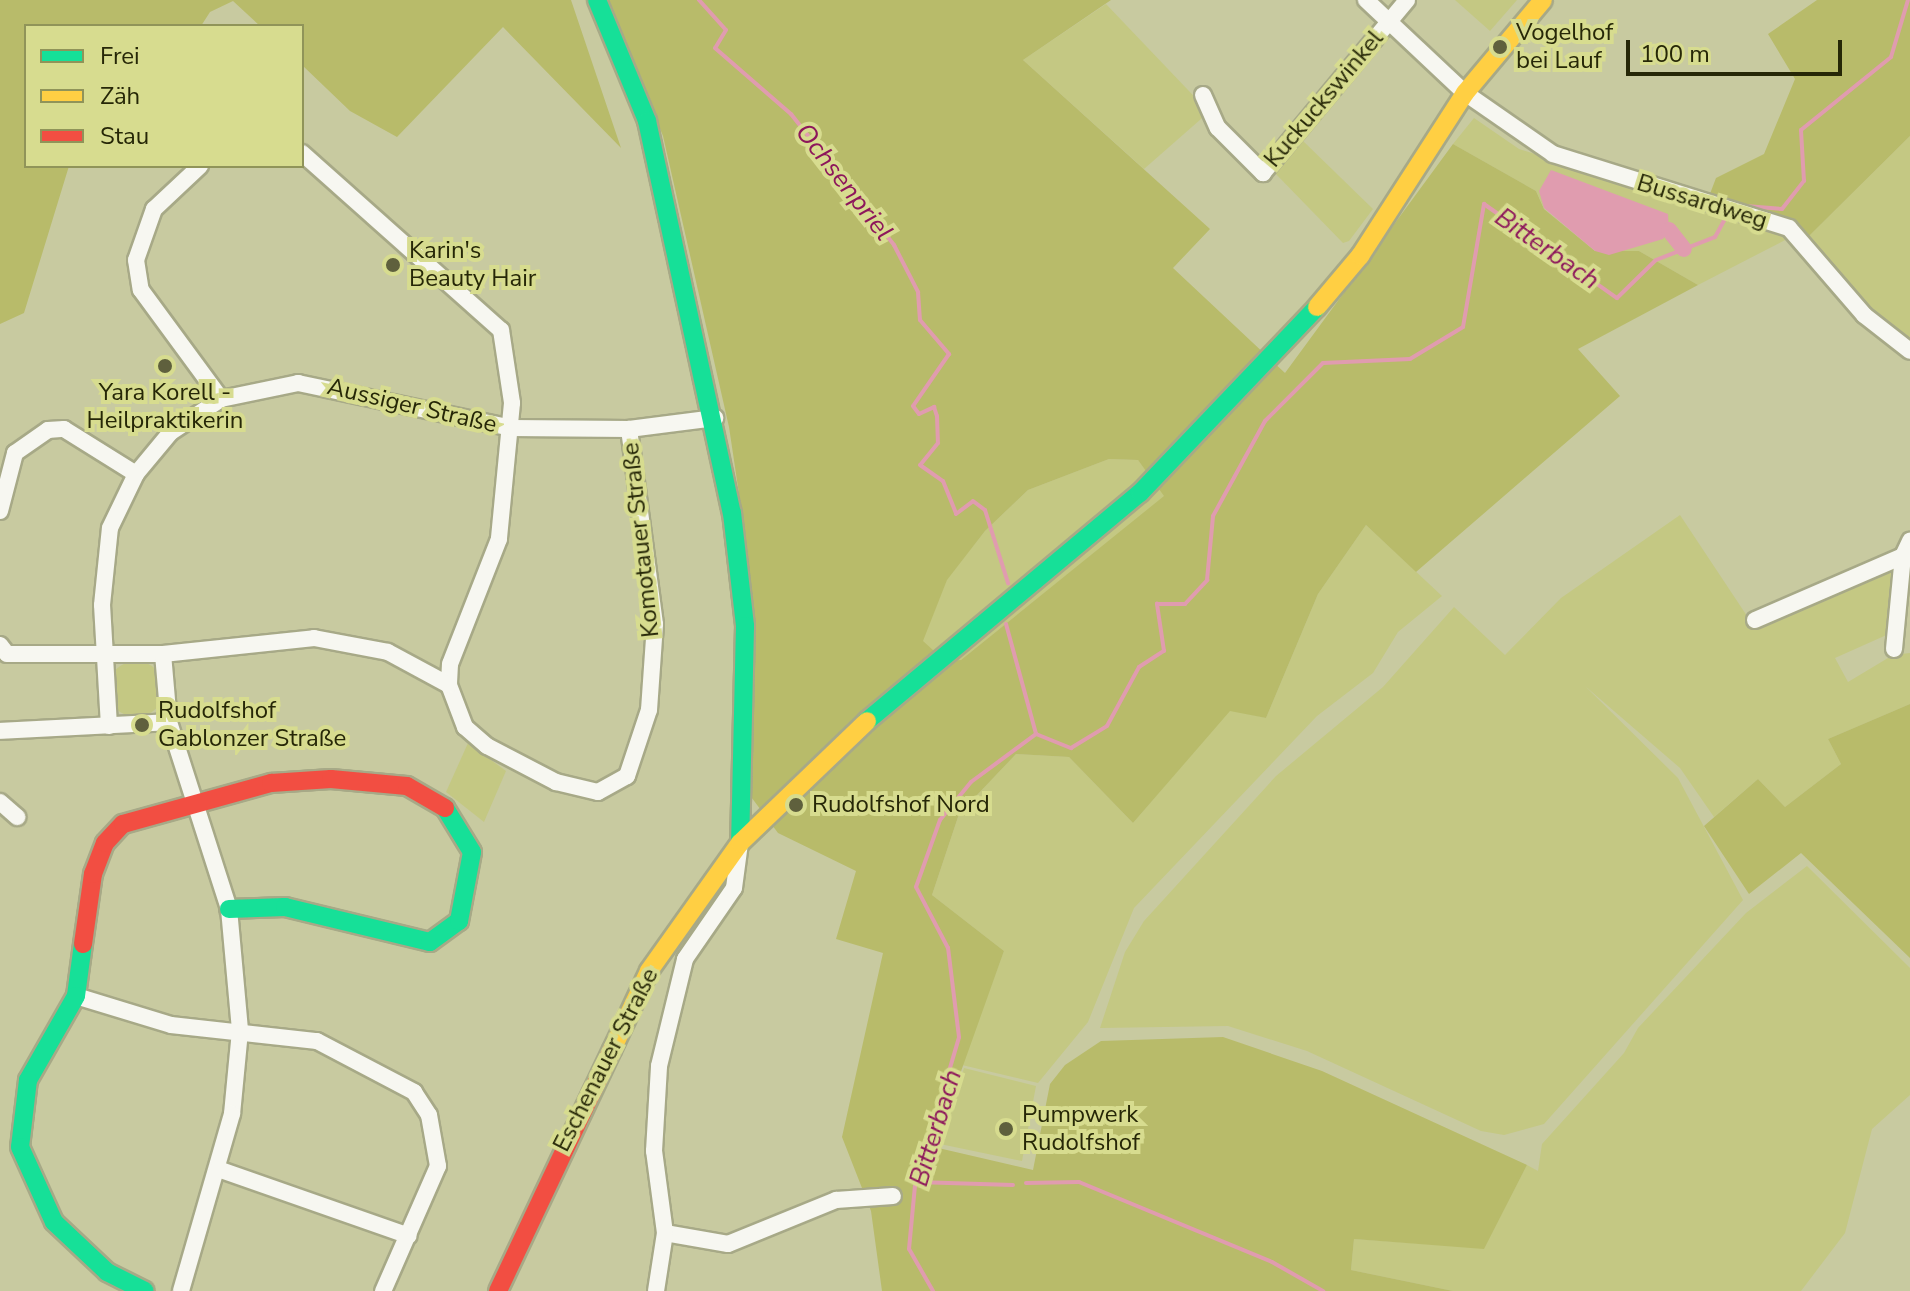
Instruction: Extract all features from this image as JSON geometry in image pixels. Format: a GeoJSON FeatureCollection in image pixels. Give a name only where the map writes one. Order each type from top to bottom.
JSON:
{"type":"FeatureCollection","features":[{"type":"Feature","properties":{"kind":"street"},"geometry":{"type":"LineString","coordinates":[[597,0],[647,121],[715,418],[745,626],[740,843],[734,888],[681,970],[659,1066],[654,1151],[665,1233],[656,1291]]}},
{"type":"Feature","properties":{"kind":"street","name":"Bussardweg"},"geometry":{"type":"LineString","coordinates":[[1366,0],[1465,93],[1553,154],[1789,228],[1864,315],[1910,351]]}},
{"type":"Feature","properties":{"kind":"street"},"geometry":{"type":"LineString","coordinates":[[1388,23],[1407,0]]}},
{"type":"Feature","properties":{"kind":"street","name":"Eschenauer Straße"},"geometry":{"type":"LineString","coordinates":[[498,1291],[649,971],[740,843],[897,692],[1140,493],[1325,301],[1498,45],[1543,0]]}},
{"type":"Feature","properties":{"kind":"street","name":"Kuckuckswinkel"},"geometry":{"type":"LineString","coordinates":[[1203,95],[1218,128],[1263,173],[1388,23]]}},
{"type":"Feature","properties":{"kind":"street"},"geometry":{"type":"LineString","coordinates":[[0,645],[7,654],[163,654],[314,638],[388,652],[449,685],[450,664],[499,539],[511,428],[509,351],[501,330],[304,155]]}},
{"type":"Feature","properties":{"kind":"street"},"geometry":{"type":"LineString","coordinates":[[198,168],[154,209],[136,260],[141,290],[221,399]]}},
{"type":"Feature","properties":{"kind":"street","name":"Aussiger Straße"},"geometry":{"type":"LineString","coordinates":[[109,726],[103,655],[103,563],[136,474],[171,432],[221,399],[298,383],[511,428],[629,429],[715,418]]}},
{"type":"Feature","properties":{"kind":"street"},"geometry":{"type":"LineString","coordinates":[[0,511],[15,453],[48,430],[64,429],[136,474]]}},
{"type":"Feature","properties":{"kind":"street","name":"Komotauer Straße"},"geometry":{"type":"LineString","coordinates":[[449,685],[465,727],[532,772],[598,792],[627,776],[649,710],[655,624],[629,429]]}},
{"type":"Feature","properties":{"kind":"street"},"geometry":{"type":"LineString","coordinates":[[1755,620],[1906,548]]}},
{"type":"Feature","properties":{"kind":"street"},"geometry":{"type":"LineString","coordinates":[[1894,649],[1906,548]]}},
{"type":"Feature","properties":{"kind":"street"},"geometry":{"type":"LineString","coordinates":[[163,654],[169,722],[229,909],[240,1031],[218,1169],[181,1291]]}},
{"type":"Feature","properties":{"kind":"street"},"geometry":{"type":"LineString","coordinates":[[0,731],[169,722]]}},
{"type":"Feature","properties":{"kind":"street"},"geometry":{"type":"LineString","coordinates":[[145,1291],[107,1272],[54,1222],[20,1147],[28,1080],[76,996],[93,874],[105,843],[123,824],[271,783],[407,786],[450,811],[472,852],[459,921],[430,942],[285,907],[229,909]]}},
{"type":"Feature","properties":{"kind":"street"},"geometry":{"type":"LineString","coordinates":[[0,802],[17,817]]}},
{"type":"Feature","properties":{"kind":"street"},"geometry":{"type":"LineString","coordinates":[[76,996],[171,1025],[317,1041],[414,1092],[429,1115],[438,1166],[383,1291]]}},
{"type":"Feature","properties":{"kind":"street"},"geometry":{"type":"LineString","coordinates":[[218,1169],[409,1236]]}},
{"type":"Feature","properties":{"kind":"street"},"geometry":{"type":"LineString","coordinates":[[665,1233],[728,1244],[836,1200],[893,1196]]}},
{"type":"Feature","properties":{"kind":"green space"},"geometry":{"type":"Polygon","coordinates":[[[0,0],[571,0],[621,148],[503,27],[397,137],[350,111],[304,67],[304,24],[258,24],[233,1],[210,12],[202,24],[24,24],[24,168],[68,168],[24,313],[0,324],[0,0]]]}},
{"type":"Feature","properties":{"kind":"green space"},"geometry":{"type":"Polygon","coordinates":[[[608,0],[1111,0],[1023,60],[1210,229],[1173,268],[1285,373],[1453,144],[1536,191],[1544,209],[1595,251],[1639,251],[1698,285],[1578,349],[1620,396],[1416,572],[1366,525],[1318,594],[1266,718],[1230,711],[1133,823],[1069,757],[1016,754],[959,814],[932,895],[1004,951],[934,1147],[1033,1170],[1050,1084],[1065,1065],[1101,1041],[1223,1037],[1322,1071],[1527,1165],[1484,1249],[1354,1239],[1351,1270],[1453,1291],[882,1291],[871,1211],[842,1137],[883,953],[836,939],[856,871],[778,833],[746,790],[744,527],[729,427],[663,136],[608,0]],[[1109,459],[1028,490],[985,531],[947,580],[923,641],[945,661],[961,660],[1164,496],[1138,460],[1109,459]]]}},
{"type":"Feature","properties":{"kind":"green space"},"geometry":{"type":"Polygon","coordinates":[[[1455,0],[1517,0],[1490,31],[1455,0]]]}},
{"type":"Feature","properties":{"kind":"green space"},"geometry":{"type":"Polygon","coordinates":[[[1817,0],[1910,0],[1910,136],[1808,237],[1795,226],[1708,199],[1716,178],[1764,154],[1795,79],[1768,34],[1817,0]]]}},
{"type":"Feature","properties":{"kind":"green space"},"geometry":{"type":"Polygon","coordinates":[[[1106,4],[1209,112],[1144,169],[1023,60],[1106,4]]]}},
{"type":"Feature","properties":{"kind":"green space"},"geometry":{"type":"Polygon","coordinates":[[[1474,118],[1519,149],[1791,237],[1698,285],[1639,251],[1609,255],[1544,208],[1536,191],[1453,144],[1474,118]]]}},
{"type":"Feature","properties":{"kind":"green space"},"geometry":{"type":"Polygon","coordinates":[[[1910,136],[1910,345],[1867,313],[1808,237],[1910,136]]]}},
{"type":"Feature","properties":{"kind":"green space"},"geometry":{"type":"Polygon","coordinates":[[[1301,139],[1373,209],[1349,241],[1343,243],[1272,170],[1301,139]]]}},
{"type":"Feature","properties":{"kind":"green space"},"geometry":{"type":"Polygon","coordinates":[[[1109,459],[1138,460],[1165,496],[961,660],[945,661],[922,642],[947,579],[985,531],[1028,490],[1109,459]]]}},
{"type":"Feature","properties":{"kind":"green space"},"geometry":{"type":"Polygon","coordinates":[[[1680,515],[1749,619],[1899,565],[1891,633],[1835,658],[1848,682],[1893,655],[1910,653],[1910,704],[1828,739],[1841,764],[1785,807],[1758,779],[1714,817],[1680,768],[1585,686],[1678,778],[1743,900],[1544,1124],[1504,1135],[1481,1131],[1307,1051],[1228,1026],[1100,1028],[1125,952],[1144,921],[1276,776],[1383,687],[1454,607],[1505,655],[1561,598],[1680,515]]]}},
{"type":"Feature","properties":{"kind":"green space"},"geometry":{"type":"Polygon","coordinates":[[[1366,525],[1442,596],[1398,632],[1373,673],[1317,716],[1134,908],[1088,1022],[1038,1083],[962,1065],[1004,951],[932,895],[959,814],[1016,754],[1069,757],[1133,823],[1230,710],[1266,718],[1318,594],[1366,525]]]}},
{"type":"Feature","properties":{"kind":"green space"},"geometry":{"type":"Polygon","coordinates":[[[136,661],[156,669],[164,689],[156,709],[136,717],[116,709],[108,689],[116,669],[136,661]]]}},
{"type":"Feature","properties":{"kind":"green space"},"geometry":{"type":"Polygon","coordinates":[[[1910,704],[1910,958],[1801,853],[1749,894],[1704,826],[1758,779],[1785,807],[1841,764],[1828,739],[1910,704]]]}},
{"type":"Feature","properties":{"kind":"green space"},"geometry":{"type":"Polygon","coordinates":[[[468,743],[506,771],[484,822],[446,792],[468,743]]]}},
{"type":"Feature","properties":{"kind":"green space"},"geometry":{"type":"Polygon","coordinates":[[[1807,866],[1910,968],[1910,1095],[1872,1129],[1845,1233],[1801,1291],[1453,1291],[1351,1270],[1354,1239],[1484,1248],[1527,1165],[1538,1171],[1542,1144],[1624,1053],[1638,1028],[1746,913],[1807,866]]]}},
{"type":"Feature","properties":{"kind":"green space"},"geometry":{"type":"Polygon","coordinates":[[[964,1068],[1036,1086],[1022,1161],[940,1144],[964,1068]]]}},
{"type":"Feature","properties":{"kind":"shaded area"},"geometry":{"type":"Polygon","coordinates":[[[1551,170],[1668,214],[1669,230],[1663,239],[1609,255],[1595,251],[1544,208],[1539,191],[1551,170]]]}},
{"type":"Feature","properties":{"kind":"waterway","name":"Ochsenpriel"},"geometry":{"type":"LineString","coordinates":[[699,0],[726,30],[715,48],[791,114],[894,245],[918,292],[920,320],[949,354],[913,406],[919,414],[934,407],[937,416],[938,443],[920,465],[943,481],[956,514],[973,501],[985,510],[1008,583]]}},
{"type":"Feature","properties":{"kind":"waterway","name":"Bitterbach"},"geometry":{"type":"LineString","coordinates":[[1733,205],[1782,209],[1804,181],[1801,130],[1891,57],[1908,0]]}},
{"type":"Feature","properties":{"kind":"waterway","name":"Bitterbach"},"geometry":{"type":"LineString","coordinates":[[1036,734],[1071,748],[1107,726],[1139,667],[1164,651],[1157,604],[1185,604],[1207,580],[1213,516],[1265,421],[1323,363],[1410,359],[1463,327],[1484,204],[1617,298],[1656,260],[1715,237],[1729,212]]}},
{"type":"Feature","properties":{"kind":"waterway"},"geometry":{"type":"LineString","coordinates":[[1669,230],[1684,249]]}},
{"type":"Feature","properties":{"kind":"waterway","name":"Ochsenpriel"},"geometry":{"type":"LineString","coordinates":[[1006,624],[1036,734]]}},
{"type":"Feature","properties":{"kind":"waterway","name":"Bitterbach"},"geometry":{"type":"LineString","coordinates":[[933,1291],[909,1249],[915,1186],[959,1037],[948,948],[916,887],[940,820],[971,782],[1036,734]]}},
{"type":"Feature","properties":{"kind":"waterway"},"geometry":{"type":"LineString","coordinates":[[916,1182],[1013,1185]]}},
{"type":"Feature","properties":{"kind":"waterway"},"geometry":{"type":"LineString","coordinates":[[1026,1183],[1079,1182],[1272,1262],[1323,1291]]}},
{"type":"Feature","properties":{"kind":"traffic: fast"},"geometry":{"type":"LineString","coordinates":[[597,0],[647,121],[732,513],[745,626],[740,843]]}},
{"type":"Feature","properties":{"kind":"traffic: fast"},"geometry":{"type":"LineString","coordinates":[[867,721],[1140,493],[1317,307]]}},
{"type":"Feature","properties":{"kind":"traffic: fast"},"geometry":{"type":"LineString","coordinates":[[229,909],[285,907],[430,942],[459,921],[472,852],[445,808]]}},
{"type":"Feature","properties":{"kind":"traffic: fast"},"geometry":{"type":"LineString","coordinates":[[83,944],[76,996],[28,1080],[20,1147],[54,1222],[107,1272],[145,1291]]}},
{"type":"Feature","properties":{"kind":"traffic: slow"},"geometry":{"type":"LineString","coordinates":[[1317,307],[1360,256],[1465,93],[1543,0]]}},
{"type":"Feature","properties":{"kind":"traffic: slow"},"geometry":{"type":"LineString","coordinates":[[612,1050],[649,971],[740,843],[867,721]]}},
{"type":"Feature","properties":{"kind":"traffic: jam"},"geometry":{"type":"LineString","coordinates":[[83,944],[93,874],[105,843],[123,824],[271,783],[331,779],[407,786],[445,808]]}},
{"type":"Feature","properties":{"kind":"traffic: jam"},"geometry":{"type":"LineString","coordinates":[[498,1291],[612,1050]]}},
{"type":"Feature","properties":{"kind":"place","name":"Vogelhof bei Lauf"},"geometry":{"type":"Point","coordinates":[1500,47]}},
{"type":"Feature","properties":{"kind":"place","name":"Karin's Beauty Hair"},"geometry":{"type":"Point","coordinates":[393,265]}},
{"type":"Feature","properties":{"kind":"place","name":"Yara Korell - Heilpraktikerin"},"geometry":{"type":"Point","coordinates":[165,366]}},
{"type":"Feature","properties":{"kind":"place","name":"Rudolfshof Gablonzer Straße"},"geometry":{"type":"Point","coordinates":[142,725]}},
{"type":"Feature","properties":{"kind":"place","name":"Rudolfshof Nord"},"geometry":{"type":"Point","coordinates":[796,805]}},
{"type":"Feature","properties":{"kind":"place","name":"Pumpwerk Rudolfshof"},"geometry":{"type":"Point","coordinates":[1006,1129]}}]}
